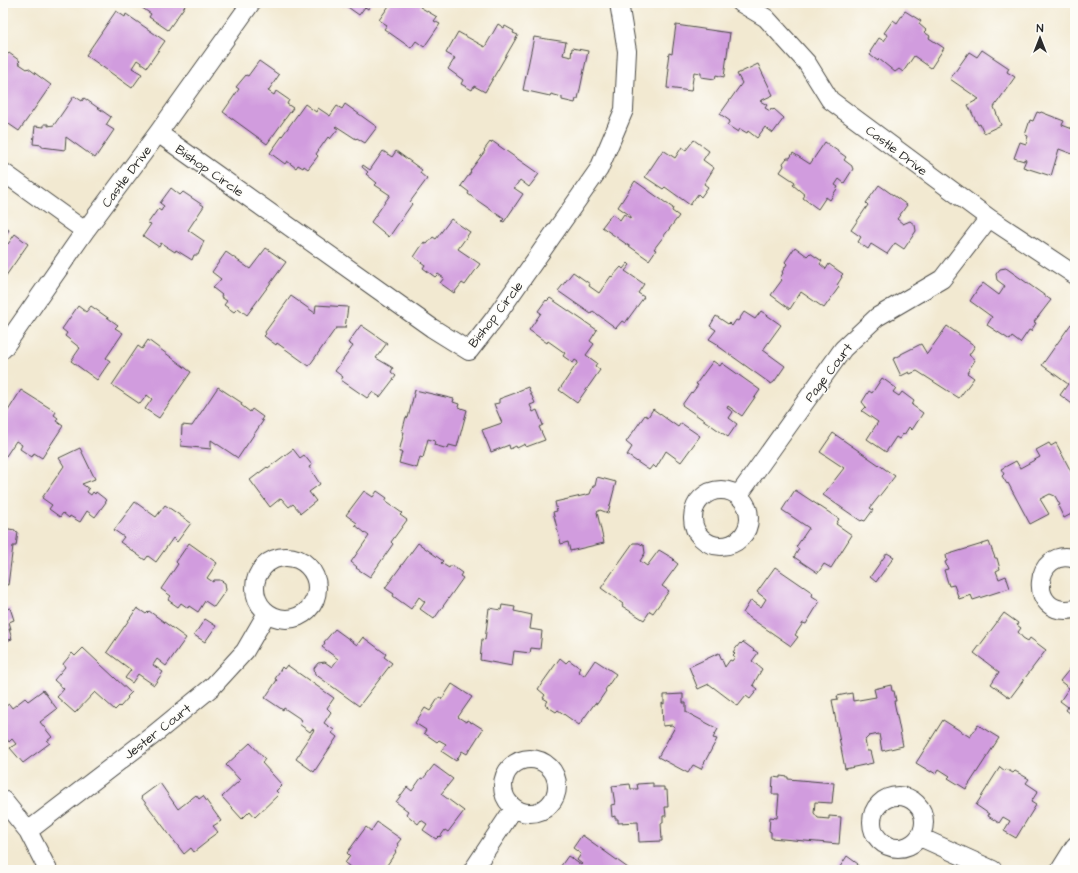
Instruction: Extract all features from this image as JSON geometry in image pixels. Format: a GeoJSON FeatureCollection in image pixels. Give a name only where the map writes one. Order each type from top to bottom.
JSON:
{"type":"FeatureCollection","features":[{"type":"Feature","properties":{"kind":"street","name":"Castle Drive"},"geometry":{"type":"LineString","coordinates":[[3,350],[85,231],[158,133],[251,3]]}},
{"type":"Feature","properties":{"kind":"street","name":"Bishop Circle"},"geometry":{"type":"LineString","coordinates":[[158,133],[432,328],[469,351],[494,319],[594,175],[624,110],[627,51],[619,3]]}},
{"type":"Feature","properties":{"kind":"street","name":"Castle Drive"},"geometry":{"type":"LineString","coordinates":[[741,3],[766,18],[807,62],[830,100],[990,218],[1075,275]]}},
{"type":"Feature","properties":{"kind":"street"},"geometry":{"type":"LineString","coordinates":[[3,172],[85,231]]}},
{"type":"Feature","properties":{"kind":"street","name":"Page Court"},"geometry":{"type":"LineString","coordinates":[[738,496],[843,349],[877,317],[942,279],[990,218]]}},
{"type":"Feature","properties":{"kind":"street"},"geometry":{"type":"LineString","coordinates":[[1075,559],[1070,557],[1053,561],[1041,574],[1040,584],[1041,592],[1045,600],[1051,605],[1058,609],[1075,609]]}},
{"type":"Feature","properties":{"kind":"street","name":"Jester Court"},"geometry":{"type":"LineString","coordinates":[[28,831],[152,736],[212,687],[245,651],[267,613]]}},
{"type":"Feature","properties":{"kind":"street"},"geometry":{"type":"LineString","coordinates":[[3,800],[28,831],[48,870]]}},
{"type":"Feature","properties":{"kind":"street"},"geometry":{"type":"LineString","coordinates":[[473,870],[514,808]]}},
{"type":"Feature","properties":{"kind":"street"},"geometry":{"type":"LineString","coordinates":[[920,836],[993,870]]}},
{"type":"Feature","properties":{"kind":"street"},"geometry":{"type":"LineString","coordinates":[[1060,870],[1075,846]]}},
{"type":"Feature","properties":{"kind":"building"},"geometry":{"type":"Polygon","coordinates":[[[135,3],[187,3],[168,30],[149,17],[151,14],[135,3]]]}},
{"type":"Feature","properties":{"kind":"building"},"geometry":{"type":"Polygon","coordinates":[[[339,3],[372,3],[368,9],[365,7],[359,15],[345,5],[344,7],[339,3]]]}},
{"type":"Feature","properties":{"kind":"building"},"geometry":{"type":"Polygon","coordinates":[[[391,3],[423,3],[420,7],[437,17],[434,21],[440,24],[424,47],[416,41],[411,48],[384,29],[387,25],[379,20],[391,3]]]}},
{"type":"Feature","properties":{"kind":"building"},"geometry":{"type":"Polygon","coordinates":[[[116,11],[125,17],[126,14],[165,41],[147,67],[137,60],[132,68],[142,74],[132,88],[86,55],[116,11]]]}},
{"type":"Feature","properties":{"kind":"building"},"geometry":{"type":"Polygon","coordinates":[[[905,11],[921,21],[919,24],[926,30],[924,32],[930,36],[929,38],[944,48],[931,68],[914,56],[903,72],[899,69],[895,72],[879,59],[878,61],[870,55],[870,52],[879,38],[884,41],[888,35],[884,33],[893,20],[897,23],[905,11]]]}},
{"type":"Feature","properties":{"kind":"building"},"geometry":{"type":"Polygon","coordinates":[[[498,24],[504,28],[505,26],[514,31],[513,33],[518,35],[485,92],[474,86],[472,90],[461,84],[463,80],[448,69],[455,58],[446,53],[458,32],[485,47],[498,24]]]}},
{"type":"Feature","properties":{"kind":"building"},"geometry":{"type":"Polygon","coordinates":[[[676,25],[730,33],[724,77],[716,75],[715,79],[701,77],[701,73],[694,72],[691,91],[667,88],[669,53],[672,54],[676,25]]]}},
{"type":"Feature","properties":{"kind":"building"},"geometry":{"type":"Polygon","coordinates":[[[534,37],[566,42],[563,55],[571,57],[572,48],[588,51],[578,99],[576,99],[575,103],[562,100],[562,97],[551,94],[550,96],[523,90],[534,37]]]}},
{"type":"Feature","properties":{"kind":"building"},"geometry":{"type":"Polygon","coordinates":[[[982,50],[1009,68],[1007,72],[1015,77],[994,107],[1001,125],[984,133],[980,124],[978,125],[968,105],[979,99],[950,79],[969,52],[977,57],[982,50]]]}},
{"type":"Feature","properties":{"kind":"building"},"geometry":{"type":"Polygon","coordinates":[[[9,53],[20,61],[18,63],[27,69],[28,68],[51,85],[19,131],[3,120],[3,57],[5,54],[7,55],[9,53]]]}},
{"type":"Feature","properties":{"kind":"building"},"geometry":{"type":"Polygon","coordinates":[[[259,61],[279,75],[268,91],[274,95],[276,91],[289,100],[287,104],[293,108],[267,144],[223,112],[239,89],[236,87],[246,75],[248,76],[259,61]]]}},
{"type":"Feature","properties":{"kind":"building"},"geometry":{"type":"Polygon","coordinates":[[[758,64],[773,95],[760,101],[767,105],[765,108],[770,111],[771,109],[774,109],[784,118],[773,133],[765,127],[757,138],[748,131],[747,133],[740,129],[738,132],[727,125],[730,121],[720,114],[742,83],[737,74],[758,64]]]}},
{"type":"Feature","properties":{"kind":"building"},"geometry":{"type":"Polygon","coordinates":[[[74,96],[82,101],[84,98],[111,117],[106,125],[114,130],[95,158],[66,137],[65,150],[42,147],[42,145],[33,144],[35,126],[44,127],[44,124],[48,124],[48,126],[54,125],[74,96]]]}},
{"type":"Feature","properties":{"kind":"building"},"geometry":{"type":"Polygon","coordinates":[[[305,104],[316,112],[318,108],[330,116],[337,106],[342,109],[345,104],[377,127],[365,143],[336,126],[335,127],[338,129],[330,139],[328,137],[316,154],[318,156],[308,169],[304,166],[303,168],[298,165],[296,168],[287,161],[285,164],[270,153],[305,104]]]}},
{"type":"Feature","properties":{"kind":"building"},"geometry":{"type":"Polygon","coordinates":[[[1037,112],[1041,112],[1064,121],[1062,125],[1075,130],[1075,155],[1059,149],[1051,176],[1023,167],[1026,160],[1024,159],[1024,161],[1014,158],[1020,142],[1026,144],[1028,136],[1025,135],[1030,120],[1033,121],[1037,112]]]}},
{"type":"Feature","properties":{"kind":"building"},"geometry":{"type":"Polygon","coordinates":[[[694,140],[709,151],[703,160],[714,168],[704,184],[708,187],[701,197],[698,194],[690,205],[665,187],[663,189],[645,177],[663,150],[675,158],[682,147],[686,150],[694,140]]]}},
{"type":"Feature","properties":{"kind":"building"},"geometry":{"type":"Polygon","coordinates":[[[492,141],[539,174],[529,187],[520,180],[514,188],[523,194],[504,222],[502,221],[504,219],[468,194],[469,192],[461,186],[485,151],[484,150],[492,141]]]}},
{"type":"Feature","properties":{"kind":"building"},"geometry":{"type":"Polygon","coordinates":[[[825,142],[846,157],[844,160],[852,166],[853,169],[844,183],[839,179],[835,185],[838,187],[830,200],[826,197],[818,209],[803,198],[805,195],[793,185],[795,182],[780,172],[784,166],[783,163],[787,158],[790,158],[793,153],[810,164],[825,142]]]}},
{"type":"Feature","properties":{"kind":"building"},"geometry":{"type":"Polygon","coordinates":[[[383,151],[392,157],[396,151],[422,170],[420,173],[427,179],[410,202],[412,204],[389,237],[371,222],[390,195],[375,185],[377,183],[366,174],[368,172],[362,167],[363,165],[370,170],[383,151]]]}},
{"type":"Feature","properties":{"kind":"building"},"geometry":{"type":"Polygon","coordinates":[[[635,181],[673,208],[672,211],[679,216],[654,249],[656,250],[649,260],[602,227],[612,214],[620,220],[624,214],[630,218],[631,216],[618,207],[635,181]]]}},
{"type":"Feature","properties":{"kind":"building"},"geometry":{"type":"Polygon","coordinates":[[[879,185],[907,205],[897,219],[903,224],[910,221],[915,225],[916,231],[904,249],[895,243],[887,254],[871,244],[868,249],[858,242],[861,237],[851,230],[868,205],[866,203],[879,185]]]}},
{"type":"Feature","properties":{"kind":"building"},"geometry":{"type":"Polygon","coordinates":[[[171,188],[180,195],[183,192],[204,206],[188,230],[204,241],[198,255],[194,255],[192,260],[161,243],[159,247],[143,236],[151,224],[148,223],[158,209],[161,211],[164,206],[160,203],[171,188]]]}},
{"type":"Feature","properties":{"kind":"building"},"geometry":{"type":"Polygon","coordinates":[[[451,219],[470,232],[458,249],[480,264],[465,285],[462,283],[454,293],[440,283],[444,278],[438,274],[435,277],[423,268],[425,265],[414,257],[424,242],[427,244],[433,237],[436,239],[451,219]]]}},
{"type":"Feature","properties":{"kind":"building"},"geometry":{"type":"Polygon","coordinates":[[[3,226],[9,230],[3,239],[3,226]]]}},
{"type":"Feature","properties":{"kind":"building"},"geometry":{"type":"Polygon","coordinates":[[[15,234],[28,244],[3,280],[3,240],[8,244],[15,234]]]}},
{"type":"Feature","properties":{"kind":"building"},"geometry":{"type":"Polygon","coordinates":[[[795,247],[807,256],[810,253],[822,261],[820,264],[826,269],[829,264],[843,274],[837,285],[839,287],[824,308],[801,292],[790,309],[771,295],[782,280],[780,278],[787,264],[785,262],[795,247]]]}},
{"type":"Feature","properties":{"kind":"building"},"geometry":{"type":"Polygon","coordinates":[[[266,248],[286,262],[247,315],[238,308],[234,312],[224,305],[227,301],[213,288],[221,279],[212,272],[226,252],[250,269],[266,248]]]}},
{"type":"Feature","properties":{"kind":"building"},"geometry":{"type":"Polygon","coordinates":[[[628,263],[630,265],[625,271],[644,284],[638,293],[644,297],[625,323],[622,321],[616,328],[593,311],[591,314],[558,291],[573,272],[590,284],[589,286],[599,293],[611,276],[612,277],[621,267],[623,269],[628,263]]]}},
{"type":"Feature","properties":{"kind":"building"},"geometry":{"type":"Polygon","coordinates":[[[1006,268],[1051,300],[1034,322],[1036,323],[1031,331],[1029,330],[1020,343],[1012,337],[1010,340],[987,325],[992,317],[970,301],[983,283],[999,295],[1005,286],[997,280],[996,274],[1000,269],[1006,268]]]}},
{"type":"Feature","properties":{"kind":"building"},"geometry":{"type":"Polygon","coordinates":[[[291,296],[315,313],[316,305],[348,307],[345,328],[336,328],[309,366],[277,343],[276,345],[264,336],[266,334],[265,332],[291,296]]]}},
{"type":"Feature","properties":{"kind":"building"},"geometry":{"type":"Polygon","coordinates":[[[550,298],[597,330],[590,341],[594,344],[586,355],[597,363],[595,366],[600,370],[577,403],[559,390],[578,362],[575,360],[573,363],[563,356],[565,353],[548,341],[547,343],[529,330],[541,313],[538,311],[546,300],[547,301],[550,298]]]}},
{"type":"Feature","properties":{"kind":"building"},"geometry":{"type":"Polygon","coordinates":[[[78,306],[86,312],[91,306],[118,325],[115,328],[123,333],[106,358],[110,361],[97,380],[71,361],[80,348],[65,336],[67,333],[62,329],[78,306]]]}},
{"type":"Feature","properties":{"kind":"building"},"geometry":{"type":"Polygon","coordinates":[[[761,311],[781,325],[763,350],[785,366],[771,384],[709,339],[716,330],[710,326],[716,316],[732,326],[736,320],[738,321],[744,312],[755,319],[761,311]]]}},
{"type":"Feature","properties":{"kind":"building"},"geometry":{"type":"Polygon","coordinates":[[[1071,324],[1075,327],[1075,406],[1060,395],[1068,384],[1042,365],[1071,324]]]}},
{"type":"Feature","properties":{"kind":"building"},"geometry":{"type":"Polygon","coordinates":[[[361,325],[387,343],[376,358],[393,368],[391,372],[396,376],[380,397],[372,392],[367,398],[341,380],[343,377],[335,371],[353,346],[348,343],[361,325]]]}},
{"type":"Feature","properties":{"kind":"building"},"geometry":{"type":"Polygon","coordinates":[[[947,326],[975,346],[969,355],[975,360],[967,373],[974,378],[959,398],[917,371],[910,374],[909,372],[901,376],[893,359],[921,344],[927,354],[947,326]]]}},
{"type":"Feature","properties":{"kind":"building"},"geometry":{"type":"Polygon","coordinates":[[[148,340],[191,372],[159,418],[145,409],[152,399],[147,395],[140,404],[112,385],[138,346],[142,349],[148,340]]]}},
{"type":"Feature","properties":{"kind":"building"},"geometry":{"type":"Polygon","coordinates":[[[713,361],[720,366],[722,363],[760,390],[742,416],[728,406],[727,408],[733,412],[729,418],[737,424],[728,437],[682,405],[698,385],[696,384],[713,361]]]}},
{"type":"Feature","properties":{"kind":"building"},"geometry":{"type":"Polygon","coordinates":[[[882,378],[896,388],[893,392],[899,396],[902,392],[914,401],[912,405],[923,413],[912,430],[909,427],[904,435],[903,434],[899,439],[896,437],[886,452],[867,439],[878,422],[862,411],[866,407],[862,402],[869,391],[872,393],[882,378]]]}},
{"type":"Feature","properties":{"kind":"building"},"geometry":{"type":"Polygon","coordinates":[[[218,387],[242,403],[241,405],[250,412],[252,409],[263,417],[261,420],[263,421],[238,458],[211,440],[211,449],[181,446],[182,425],[192,426],[218,387]]]}},
{"type":"Feature","properties":{"kind":"building"},"geometry":{"type":"Polygon","coordinates":[[[528,387],[535,403],[530,405],[533,412],[537,410],[543,425],[539,427],[545,440],[526,447],[525,444],[517,448],[516,446],[510,449],[509,445],[491,452],[482,430],[502,423],[494,404],[499,403],[499,399],[528,387]]]}},
{"type":"Feature","properties":{"kind":"building"},"geometry":{"type":"Polygon","coordinates":[[[21,390],[56,412],[54,415],[58,418],[56,421],[63,426],[42,458],[34,453],[32,457],[20,449],[22,445],[16,441],[6,456],[3,454],[3,412],[6,414],[21,390]]]}},
{"type":"Feature","properties":{"kind":"building"},"geometry":{"type":"Polygon","coordinates":[[[415,390],[454,399],[453,402],[459,404],[458,407],[467,410],[457,447],[449,445],[448,449],[434,445],[435,441],[428,439],[423,458],[420,457],[417,468],[399,463],[402,452],[399,452],[404,432],[402,432],[406,417],[408,418],[415,390]]]}},
{"type":"Feature","properties":{"kind":"building"},"geometry":{"type":"Polygon","coordinates":[[[653,409],[678,427],[681,423],[700,436],[681,462],[666,451],[656,468],[653,465],[649,470],[627,455],[632,447],[626,442],[645,415],[648,417],[653,409]]]}},
{"type":"Feature","properties":{"kind":"building"},"geometry":{"type":"Polygon","coordinates":[[[833,433],[895,476],[870,508],[873,510],[865,521],[861,521],[823,495],[844,468],[820,452],[833,433]]]}},
{"type":"Feature","properties":{"kind":"building"},"geometry":{"type":"Polygon","coordinates":[[[1049,443],[1051,446],[1056,443],[1075,479],[1075,512],[1064,518],[1058,506],[1060,505],[1055,496],[1050,494],[1040,499],[1049,514],[1030,524],[1008,483],[1007,484],[1002,476],[1004,474],[1001,469],[1016,461],[1020,468],[1040,457],[1036,450],[1049,443]]]}},
{"type":"Feature","properties":{"kind":"building"},"geometry":{"type":"Polygon","coordinates":[[[80,448],[95,479],[82,484],[89,489],[87,492],[91,495],[93,492],[95,494],[96,492],[105,499],[106,502],[95,517],[87,511],[80,522],[70,516],[69,518],[63,513],[60,517],[49,509],[52,505],[42,498],[64,466],[59,458],[80,448]]]}},
{"type":"Feature","properties":{"kind":"building"},"geometry":{"type":"Polygon","coordinates":[[[293,449],[300,458],[304,455],[312,465],[309,467],[320,484],[309,492],[316,501],[301,513],[293,504],[289,507],[281,498],[270,507],[250,480],[293,449]]]}},
{"type":"Feature","properties":{"kind":"building"},"geometry":{"type":"Polygon","coordinates":[[[597,477],[616,482],[608,513],[600,510],[597,512],[604,543],[570,551],[568,542],[561,544],[553,512],[557,511],[555,502],[590,494],[593,486],[595,486],[597,477]]]}},
{"type":"Feature","properties":{"kind":"building"},"geometry":{"type":"Polygon","coordinates":[[[795,490],[839,519],[836,524],[852,535],[831,568],[824,564],[818,573],[794,557],[799,549],[796,547],[809,528],[782,510],[795,490]]]}},
{"type":"Feature","properties":{"kind":"building"},"geometry":{"type":"Polygon","coordinates":[[[364,491],[373,497],[377,491],[387,498],[385,501],[402,513],[400,515],[407,520],[391,542],[393,544],[370,577],[356,568],[357,567],[351,562],[369,536],[355,525],[357,523],[346,515],[364,491]]]}},
{"type":"Feature","properties":{"kind":"building"},"geometry":{"type":"Polygon","coordinates":[[[135,502],[156,517],[165,505],[191,523],[177,542],[173,538],[156,562],[148,556],[145,560],[120,542],[124,537],[114,530],[135,502]]]}},
{"type":"Feature","properties":{"kind":"building"},"geometry":{"type":"Polygon","coordinates":[[[3,528],[18,532],[16,546],[13,546],[8,585],[3,584],[3,528]]]}},
{"type":"Feature","properties":{"kind":"building"},"geometry":{"type":"Polygon","coordinates":[[[989,542],[995,558],[997,558],[1000,569],[996,571],[999,579],[1006,576],[1010,588],[973,600],[971,595],[959,599],[954,585],[949,586],[944,570],[948,569],[945,562],[947,561],[946,555],[989,542]]]}},
{"type":"Feature","properties":{"kind":"building"},"geometry":{"type":"Polygon","coordinates":[[[189,543],[217,563],[207,578],[213,582],[214,580],[220,580],[225,583],[226,590],[214,607],[205,601],[198,612],[181,603],[178,607],[168,600],[171,596],[161,589],[178,564],[176,562],[189,543]]]}},
{"type":"Feature","properties":{"kind":"building"},"geometry":{"type":"Polygon","coordinates":[[[418,543],[443,561],[441,563],[449,568],[451,565],[462,573],[460,576],[463,578],[434,619],[420,609],[425,602],[419,597],[411,609],[385,588],[418,543]]]}},
{"type":"Feature","properties":{"kind":"building"},"geometry":{"type":"Polygon","coordinates":[[[633,543],[639,543],[644,546],[645,553],[640,561],[647,566],[659,550],[674,559],[673,560],[678,564],[662,586],[669,591],[653,613],[650,611],[644,620],[622,606],[623,604],[601,588],[633,543]]]}},
{"type":"Feature","properties":{"kind":"building"},"geometry":{"type":"Polygon","coordinates":[[[887,553],[894,557],[876,582],[870,577],[887,553]]]}},
{"type":"Feature","properties":{"kind":"building"},"geometry":{"type":"Polygon","coordinates":[[[775,567],[813,593],[812,596],[820,601],[806,624],[803,623],[795,635],[798,637],[791,646],[743,613],[751,600],[761,607],[766,599],[757,592],[775,567]]]}},
{"type":"Feature","properties":{"kind":"building"},"geometry":{"type":"Polygon","coordinates":[[[3,602],[6,609],[10,608],[14,620],[9,622],[11,629],[9,629],[12,639],[3,642],[3,602]]]}},
{"type":"Feature","properties":{"kind":"building"},"geometry":{"type":"Polygon","coordinates":[[[502,605],[515,607],[514,611],[532,615],[530,629],[542,631],[540,649],[531,648],[530,653],[514,651],[512,666],[480,660],[482,639],[485,640],[489,608],[501,610],[502,605]]]}},
{"type":"Feature","properties":{"kind":"building"},"geometry":{"type":"Polygon","coordinates":[[[137,608],[146,614],[149,611],[186,638],[166,666],[157,659],[153,665],[163,672],[154,685],[138,674],[132,683],[125,678],[131,670],[107,652],[137,608]]]}},
{"type":"Feature","properties":{"kind":"building"},"geometry":{"type":"Polygon","coordinates":[[[1004,613],[1018,623],[1017,625],[1021,628],[1018,632],[1023,638],[1028,641],[1030,638],[1046,650],[1010,698],[991,684],[999,672],[974,653],[1004,613]]]}},
{"type":"Feature","properties":{"kind":"building"},"geometry":{"type":"Polygon","coordinates":[[[205,619],[216,626],[205,642],[194,635],[205,619]]]}},
{"type":"Feature","properties":{"kind":"building"},"geometry":{"type":"Polygon","coordinates":[[[335,629],[357,645],[363,637],[386,654],[384,657],[392,663],[359,706],[315,674],[314,668],[318,663],[325,662],[332,667],[338,659],[322,647],[325,643],[324,642],[335,629]]]}},
{"type":"Feature","properties":{"kind":"building"},"geometry":{"type":"Polygon","coordinates":[[[743,642],[758,653],[752,661],[762,669],[753,685],[758,689],[750,699],[746,696],[738,706],[709,684],[698,689],[689,667],[719,653],[725,667],[730,660],[732,661],[735,657],[733,655],[735,653],[733,652],[740,643],[741,644],[743,642]]]}},
{"type":"Feature","properties":{"kind":"building"},"geometry":{"type":"Polygon","coordinates":[[[83,648],[131,693],[120,707],[119,706],[115,710],[95,692],[75,713],[57,697],[64,689],[54,680],[65,667],[63,664],[72,653],[75,656],[83,648]]]}},
{"type":"Feature","properties":{"kind":"building"},"geometry":{"type":"Polygon","coordinates":[[[560,658],[566,663],[569,660],[580,668],[578,671],[584,676],[595,660],[616,674],[597,704],[595,703],[579,725],[558,710],[556,712],[545,705],[548,701],[543,698],[545,695],[538,689],[560,658]]]}},
{"type":"Feature","properties":{"kind":"building"},"geometry":{"type":"Polygon","coordinates":[[[287,665],[334,698],[327,708],[331,712],[324,723],[334,730],[332,733],[337,737],[314,772],[296,759],[314,730],[312,729],[310,732],[299,724],[302,720],[265,698],[277,680],[275,679],[282,667],[284,669],[287,665]]]}},
{"type":"Feature","properties":{"kind":"building"},"geometry":{"type":"Polygon","coordinates":[[[1073,665],[1075,667],[1075,717],[1066,710],[1068,707],[1060,701],[1069,688],[1060,681],[1073,665]]]}},
{"type":"Feature","properties":{"kind":"building"},"geometry":{"type":"Polygon","coordinates":[[[452,684],[472,697],[458,717],[466,722],[467,720],[472,722],[483,729],[467,754],[462,751],[456,761],[441,751],[446,744],[439,740],[437,742],[424,733],[426,730],[415,723],[425,708],[430,711],[439,697],[442,699],[452,684]]]}},
{"type":"Feature","properties":{"kind":"building"},"geometry":{"type":"Polygon","coordinates":[[[891,685],[896,701],[894,701],[903,746],[882,751],[879,734],[869,736],[865,740],[867,751],[870,751],[873,763],[845,769],[832,700],[838,699],[837,696],[852,693],[853,701],[876,697],[874,689],[891,685]]]}},
{"type":"Feature","properties":{"kind":"building"},"geometry":{"type":"Polygon","coordinates":[[[43,690],[57,709],[40,722],[52,737],[47,741],[50,743],[23,763],[10,748],[16,744],[12,739],[9,742],[3,734],[3,708],[9,704],[12,708],[25,698],[28,701],[43,690]]]}},
{"type":"Feature","properties":{"kind":"building"},"geometry":{"type":"Polygon","coordinates":[[[683,694],[683,703],[686,703],[686,712],[718,729],[713,738],[717,739],[701,769],[693,765],[688,773],[658,757],[675,727],[672,725],[663,726],[662,703],[664,704],[664,695],[683,694]]]}},
{"type":"Feature","properties":{"kind":"building"},"geometry":{"type":"Polygon","coordinates":[[[943,720],[970,737],[978,725],[999,738],[966,789],[948,778],[950,776],[939,769],[936,774],[916,763],[943,720]]]}},
{"type":"Feature","properties":{"kind":"building"},"geometry":{"type":"Polygon","coordinates":[[[250,743],[265,759],[262,763],[282,785],[276,791],[279,794],[255,817],[250,811],[242,819],[222,797],[240,780],[226,765],[250,743]]]}},
{"type":"Feature","properties":{"kind":"building"},"geometry":{"type":"Polygon","coordinates":[[[434,765],[453,779],[441,794],[464,811],[448,832],[445,830],[440,837],[439,836],[436,839],[423,830],[427,824],[421,820],[418,824],[406,814],[408,811],[396,802],[407,787],[412,791],[421,778],[423,779],[434,765]]]}},
{"type":"Feature","properties":{"kind":"building"},"geometry":{"type":"Polygon","coordinates":[[[1000,767],[1005,771],[1006,769],[1013,773],[1015,771],[1029,779],[1026,783],[1038,791],[1031,802],[1036,805],[1016,838],[1004,831],[1010,821],[1003,817],[999,823],[988,816],[989,814],[976,805],[1000,767]]]}},
{"type":"Feature","properties":{"kind":"building"},"geometry":{"type":"Polygon","coordinates":[[[780,776],[788,777],[788,779],[834,783],[832,803],[815,802],[814,813],[818,818],[829,819],[829,816],[841,817],[839,844],[771,838],[771,832],[769,831],[770,817],[777,818],[779,794],[772,794],[773,777],[780,778],[780,776]]]}},
{"type":"Feature","properties":{"kind":"building"},"geometry":{"type":"Polygon","coordinates":[[[160,783],[178,809],[196,795],[199,799],[203,796],[221,821],[213,826],[218,832],[194,852],[191,848],[184,854],[141,797],[160,783]]]}},
{"type":"Feature","properties":{"kind":"building"},"geometry":{"type":"Polygon","coordinates":[[[653,783],[653,787],[664,787],[664,790],[667,790],[668,807],[665,807],[666,816],[663,816],[663,823],[661,823],[662,841],[639,842],[638,822],[618,823],[618,819],[615,819],[615,816],[612,817],[611,805],[615,804],[612,786],[630,784],[631,789],[638,789],[637,784],[653,783]]]}},
{"type":"Feature","properties":{"kind":"building"},"geometry":{"type":"Polygon","coordinates":[[[377,822],[401,839],[397,844],[399,845],[395,851],[396,852],[385,868],[387,870],[354,870],[345,863],[350,856],[347,853],[366,827],[371,831],[377,822]]]}},
{"type":"Feature","properties":{"kind":"building"},"geometry":{"type":"Polygon","coordinates":[[[582,835],[628,868],[626,870],[558,870],[568,856],[581,865],[582,864],[577,860],[581,854],[573,848],[582,835]]]}},
{"type":"Feature","properties":{"kind":"building"},"geometry":{"type":"Polygon","coordinates":[[[847,856],[858,864],[854,870],[838,870],[847,856]]]}}]}
